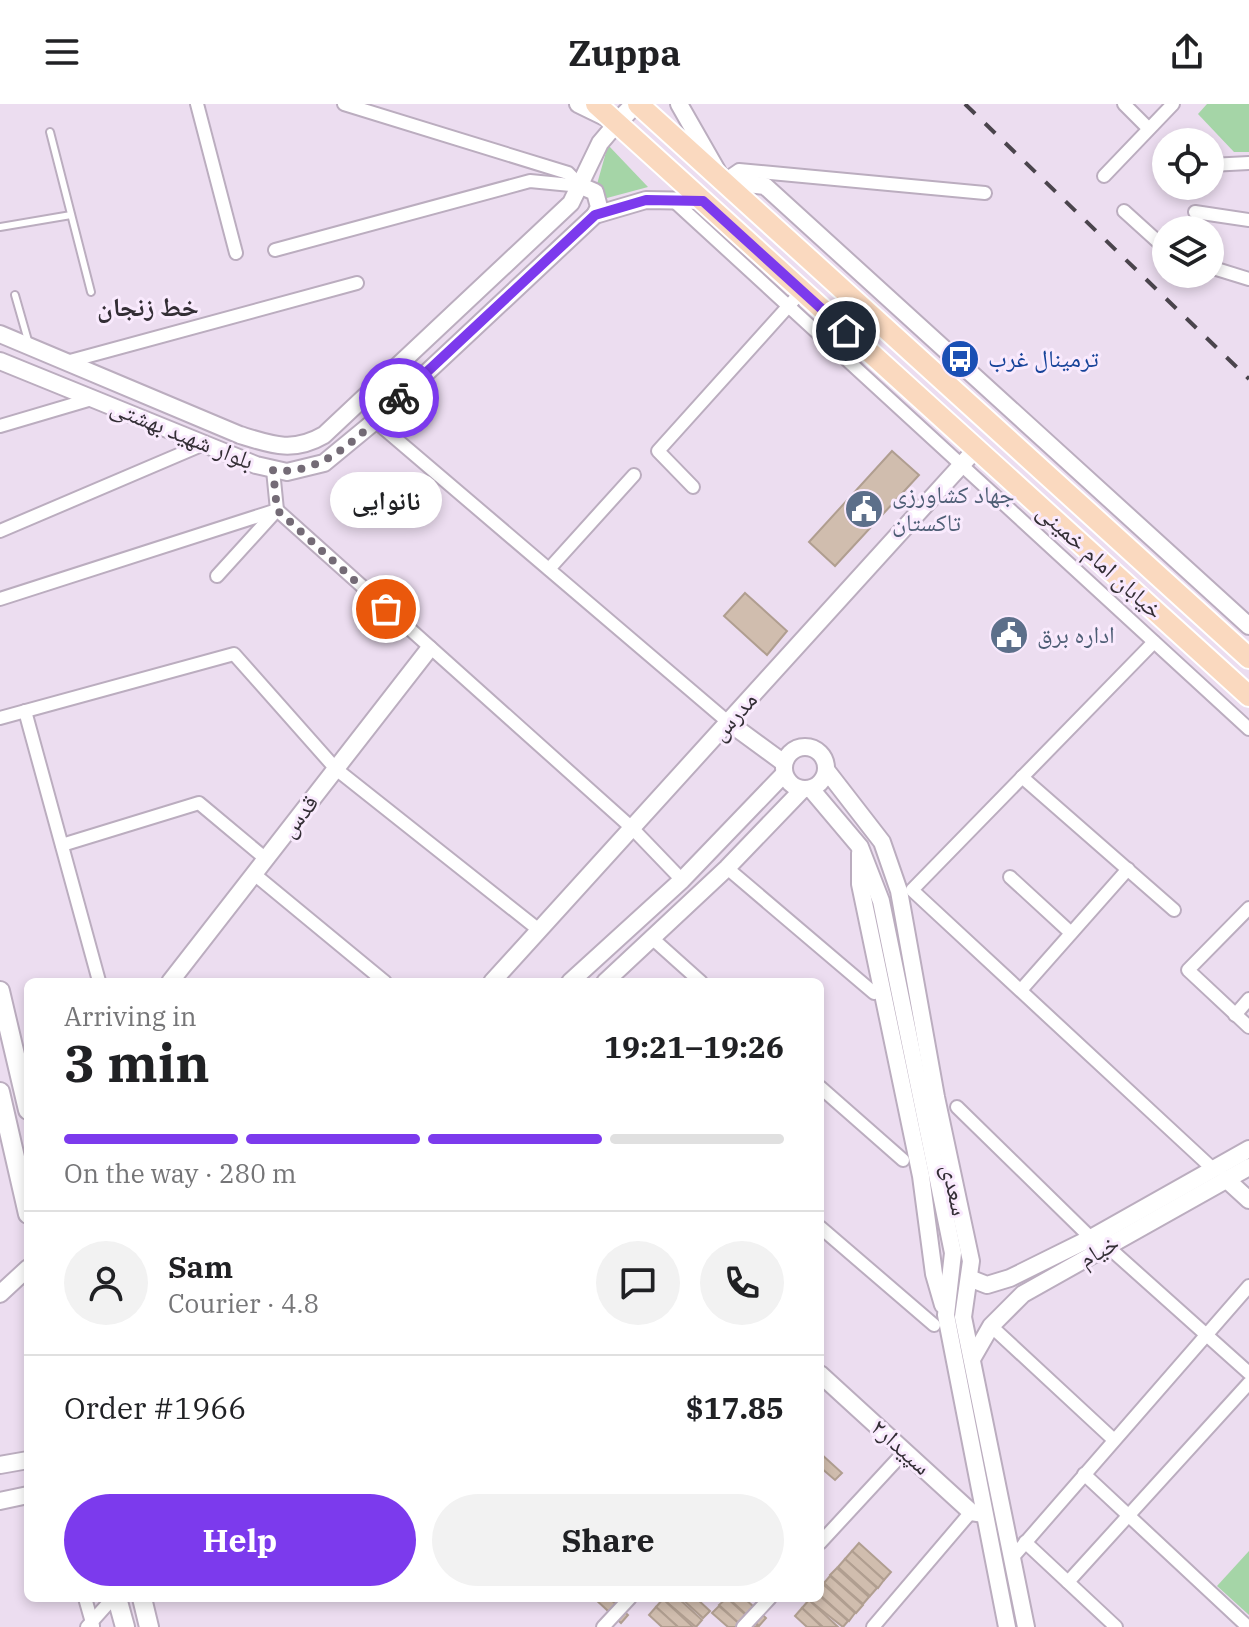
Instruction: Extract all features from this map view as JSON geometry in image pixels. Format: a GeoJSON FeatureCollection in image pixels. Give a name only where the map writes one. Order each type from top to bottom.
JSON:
{"type":"FeatureCollection","features":[{"type":"Feature","properties":{"kind":"main road","name":"خیابان امام خمینی"},"geometry":{"type":"LineString","coordinates":[[596,104],[703,201],[796,299],[912,390],[1249,696]]}},
{"type":"Feature","properties":{"kind":"main road","name":"خیابان امام خمینی"},"geometry":{"type":"LineString","coordinates":[[636,104],[1249,658]]}},
{"type":"Feature","properties":{"kind":"main road"},"geometry":{"type":"LineString","coordinates":[[617,123],[636,104]]}},
{"type":"Feature","properties":{"kind":"main road"},"geometry":{"type":"LineString","coordinates":[[703,201],[723,181]]}},
{"type":"Feature","properties":{"kind":"main road"},"geometry":{"type":"LineString","coordinates":[[976,449],[995,427]]}},
{"type":"Feature","properties":{"kind":"main road"},"geometry":{"type":"LineString","coordinates":[[0,991],[24,1093]]}},
{"type":"Feature","properties":{"kind":"main road"},"geometry":{"type":"LineString","coordinates":[[0,1092],[24,1197]]}},
{"type":"Feature","properties":{"kind":"main road"},"geometry":{"type":"LineString","coordinates":[[116,1602],[125,1627]]}},
{"type":"Feature","properties":{"kind":"main road"},"geometry":{"type":"LineString","coordinates":[[143,1602],[149,1627]]}},
{"type":"Feature","properties":{"kind":"street"},"geometry":{"type":"LineString","coordinates":[[197,104],[236,253]]}},
{"type":"Feature","properties":{"kind":"street"},"geometry":{"type":"LineString","coordinates":[[344,104],[568,173],[581,186]]}},
{"type":"Feature","properties":{"kind":"street"},"geometry":{"type":"LineString","coordinates":[[578,104],[617,123]]}},
{"type":"Feature","properties":{"kind":"street"},"geometry":{"type":"LineString","coordinates":[[679,104],[723,181]]}},
{"type":"Feature","properties":{"kind":"street"},"geometry":{"type":"LineString","coordinates":[[1124,104],[1148,128]]}},
{"type":"Feature","properties":{"kind":"street"},"geometry":{"type":"LineString","coordinates":[[1104,176],[1173,104]]}},
{"type":"Feature","properties":{"kind":"street","name":"بلوار شهید بهشتی"},"geometry":{"type":"LineString","coordinates":[[0,334],[240,435],[276,446],[300,447],[324,435],[571,203],[600,143],[617,123]]}},
{"type":"Feature","properties":{"kind":"street"},"geometry":{"type":"LineString","coordinates":[[1224,164],[1249,163]]}},
{"type":"Feature","properties":{"kind":"street"},"geometry":{"type":"LineString","coordinates":[[723,181],[739,170],[985,193]]}},
{"type":"Feature","properties":{"kind":"street"},"geometry":{"type":"LineString","coordinates":[[275,250],[530,181],[581,186],[595,192],[598,199],[595,215]]}},
{"type":"Feature","properties":{"kind":"street"},"geometry":{"type":"LineString","coordinates":[[723,181],[765,186],[1249,626]]}},
{"type":"Feature","properties":{"kind":"street","name":"بلوار شهید بهشتی"},"geometry":{"type":"LineString","coordinates":[[7,364],[273,470],[301,470],[324,463],[375,421],[595,215],[646,200],[703,201]]}},
{"type":"Feature","properties":{"kind":"street"},"geometry":{"type":"LineString","coordinates":[[674,201],[796,299],[897,406],[1249,729]]}},
{"type":"Feature","properties":{"kind":"street"},"geometry":{"type":"LineString","coordinates":[[1124,211],[1152,236]]}},
{"type":"Feature","properties":{"kind":"street"},"geometry":{"type":"LineString","coordinates":[[1195,212],[1249,220]]}},
{"type":"Feature","properties":{"kind":"street"},"geometry":{"type":"LineString","coordinates":[[1224,271],[1249,279]]}},
{"type":"Feature","properties":{"kind":"street"},"geometry":{"type":"LineString","coordinates":[[70,361],[357,283]]}},
{"type":"Feature","properties":{"kind":"street"},"geometry":{"type":"LineString","coordinates":[[693,487],[658,451],[796,299]]}},
{"type":"Feature","properties":{"kind":"street"},"geometry":{"type":"LineString","coordinates":[[7,364],[29,344]]}},
{"type":"Feature","properties":{"kind":"street"},"geometry":{"type":"LineString","coordinates":[[897,406],[912,390]]}},
{"type":"Feature","properties":{"kind":"street"},"geometry":{"type":"LineString","coordinates":[[0,426],[95,398]]}},
{"type":"Feature","properties":{"kind":"street"},"geometry":{"type":"LineString","coordinates":[[375,421],[784,768],[790,784],[807,789]]}},
{"type":"Feature","properties":{"kind":"street"},"geometry":{"type":"LineString","coordinates":[[0,531],[204,444]]}},
{"type":"Feature","properties":{"kind":"street","name":"مدرس"},"geometry":{"type":"LineString","coordinates":[[496,978],[976,449]]}},
{"type":"Feature","properties":{"kind":"street"},"geometry":{"type":"LineString","coordinates":[[273,470],[277,510],[632,828],[682,880]]}},
{"type":"Feature","properties":{"kind":"street"},"geometry":{"type":"LineString","coordinates":[[549,569],[634,475]]}},
{"type":"Feature","properties":{"kind":"street"},"geometry":{"type":"LineString","coordinates":[[217,576],[277,510]]}},
{"type":"Feature","properties":{"kind":"street"},"geometry":{"type":"LineString","coordinates":[[0,599],[277,510]]}},
{"type":"Feature","properties":{"kind":"street"},"geometry":{"type":"LineString","coordinates":[[1154,642],[912,890],[1249,1200]]}},
{"type":"Feature","properties":{"kind":"street","name":"قدس"},"geometry":{"type":"LineString","coordinates":[[173,978],[429,649]]}},
{"type":"Feature","properties":{"kind":"street"},"geometry":{"type":"LineString","coordinates":[[0,718],[234,654],[336,769],[539,930]]}},
{"type":"Feature","properties":{"kind":"street"},"geometry":{"type":"LineString","coordinates":[[25,711],[98,978]]}},
{"type":"Feature","properties":{"kind":"street"},"geometry":{"type":"LineString","coordinates":[[574,978],[682,880],[784,768],[791,751],[803,746],[816,749],[825,758],[827,771],[821,783],[807,789],[609,978]]}},
{"type":"Feature","properties":{"kind":"street","name":"سعدی"},"geometry":{"type":"LineString","coordinates":[[827,771],[882,842],[899,891],[936,1097],[971,1261],[963,1317],[1026,1627]]}},
{"type":"Feature","properties":{"kind":"street"},"geometry":{"type":"LineString","coordinates":[[1022,777],[1174,910]]}},
{"type":"Feature","properties":{"kind":"street","name":"سعدی"},"geometry":{"type":"LineString","coordinates":[[807,789],[860,847],[881,901],[953,1253],[940,1320],[978,1513],[1007,1627]]}},
{"type":"Feature","properties":{"kind":"street"},"geometry":{"type":"LineString","coordinates":[[62,845],[199,803],[266,859]]}},
{"type":"Feature","properties":{"kind":"street"},"geometry":{"type":"LineString","coordinates":[[727,868],[874,993]]}},
{"type":"Feature","properties":{"kind":"street"},"geometry":{"type":"LineString","coordinates":[[1021,990],[1128,869]]}},
{"type":"Feature","properties":{"kind":"street"},"geometry":{"type":"LineString","coordinates":[[254,874],[380,978]]}},
{"type":"Feature","properties":{"kind":"street"},"geometry":{"type":"LineString","coordinates":[[1010,877],[1071,933]]}},
{"type":"Feature","properties":{"kind":"street"},"geometry":{"type":"LineString","coordinates":[[1249,908],[1188,970],[1249,1027]]}},
{"type":"Feature","properties":{"kind":"street"},"geometry":{"type":"LineString","coordinates":[[653,939],[697,978]]}},
{"type":"Feature","properties":{"kind":"street"},"geometry":{"type":"LineString","coordinates":[[1235,1015],[1249,999]]}},
{"type":"Feature","properties":{"kind":"street"},"geometry":{"type":"LineString","coordinates":[[824,1091],[903,1160]]}},
{"type":"Feature","properties":{"kind":"street"},"geometry":{"type":"LineString","coordinates":[[957,1107],[1091,1238]]}},
{"type":"Feature","properties":{"kind":"street","name":"خیام"},"geometry":{"type":"LineString","coordinates":[[972,1359],[991,1326],[1026,1293],[1220,1174],[1249,1149]]}},
{"type":"Feature","properties":{"kind":"street","name":"خیام"},"geometry":{"type":"LineString","coordinates":[[996,1283],[1220,1174],[1249,1167]]}},
{"type":"Feature","properties":{"kind":"street"},"geometry":{"type":"LineString","coordinates":[[824,1230],[940,1320]]}},
{"type":"Feature","properties":{"kind":"street"},"geometry":{"type":"LineString","coordinates":[[1107,1246],[1249,1373]]}},
{"type":"Feature","properties":{"kind":"street"},"geometry":{"type":"LineString","coordinates":[[0,1294],[24,1272]]}},
{"type":"Feature","properties":{"kind":"street"},"geometry":{"type":"LineString","coordinates":[[1017,1274],[1018,1286],[1026,1293]]}},
{"type":"Feature","properties":{"kind":"street"},"geometry":{"type":"LineString","coordinates":[[969,1278],[987,1285],[996,1283],[1006,1294],[1008,1307]]}},
{"type":"Feature","properties":{"kind":"street"},"geometry":{"type":"LineString","coordinates":[[1012,1558],[1249,1286]]}},
{"type":"Feature","properties":{"kind":"street"},"geometry":{"type":"LineString","coordinates":[[991,1326],[1114,1440]]}},
{"type":"Feature","properties":{"kind":"street","name":"سپیدار۲"},"geometry":{"type":"LineString","coordinates":[[824,1383],[978,1513]]}},
{"type":"Feature","properties":{"kind":"street"},"geometry":{"type":"LineString","coordinates":[[1068,1582],[1249,1383]]}},
{"type":"Feature","properties":{"kind":"street"},"geometry":{"type":"LineString","coordinates":[[824,1539],[905,1451]]}},
{"type":"Feature","properties":{"kind":"street"},"geometry":{"type":"LineString","coordinates":[[0,1465],[24,1461]]}},
{"type":"Feature","properties":{"kind":"street"},"geometry":{"type":"LineString","coordinates":[[1084,1474],[1248,1627]]}},
{"type":"Feature","properties":{"kind":"street"},"geometry":{"type":"LineString","coordinates":[[0,1501],[24,1496]]}},
{"type":"Feature","properties":{"kind":"street"},"geometry":{"type":"LineString","coordinates":[[873,1627],[978,1513]]}},
{"type":"Feature","properties":{"kind":"street"},"geometry":{"type":"LineString","coordinates":[[1025,1542],[1116,1627]]}},
{"type":"Feature","properties":{"kind":"street"},"geometry":{"type":"LineString","coordinates":[[86,1602],[91,1625]]}},
{"type":"Feature","properties":{"kind":"street"},"geometry":{"type":"LineString","coordinates":[[91,1625],[111,1602]]}},
{"type":"Feature","properties":{"kind":"street"},"geometry":{"type":"LineString","coordinates":[[603,1627],[626,1602]]}},
{"type":"Feature","properties":{"kind":"street"},"geometry":{"type":"LineString","coordinates":[[743,1627],[766,1602]]}},
{"type":"Feature","properties":{"kind":"lane"},"geometry":{"type":"LineString","coordinates":[[50,132],[91,292]]}},
{"type":"Feature","properties":{"kind":"lane"},"geometry":{"type":"LineString","coordinates":[[0,227],[71,215]]}},
{"type":"Feature","properties":{"kind":"lane"},"geometry":{"type":"LineString","coordinates":[[15,295],[29,344]]}},
{"type":"Feature","properties":{"kind":"green space"},"geometry":{"type":"Polygon","coordinates":[[[1207,104],[1249,104],[1249,152],[1234,152],[1224,141],[1224,128],[1211,128],[1198,114],[1207,104]]]}},
{"type":"Feature","properties":{"kind":"green space"},"geometry":{"type":"Polygon","coordinates":[[[608,145],[648,187],[592,202],[608,145]]]}},
{"type":"Feature","properties":{"kind":"green space"},"geometry":{"type":"Polygon","coordinates":[[[1249,1551],[1249,1615],[1217,1586],[1249,1551]]]}},
{"type":"Feature","properties":{"kind":"building","name":"جهاد کشاورزی تاکستان"},"geometry":{"type":"Polygon","coordinates":[[[892,451],[919,475],[835,566],[809,542],[892,451]]]}},
{"type":"Feature","properties":{"kind":"building"},"geometry":{"type":"Polygon","coordinates":[[[745,593],[787,631],[767,655],[724,616],[745,593]]]}},
{"type":"Feature","properties":{"kind":"building"},"geometry":{"type":"Polygon","coordinates":[[[824,1457],[842,1473],[835,1480],[824,1470],[824,1457]]]}},
{"type":"Feature","properties":{"kind":"building"},"geometry":{"type":"Polygon","coordinates":[[[859,1543],[891,1572],[884,1580],[852,1551],[859,1543]]]}},
{"type":"Feature","properties":{"kind":"building"},"geometry":{"type":"Polygon","coordinates":[[[852,1551],[884,1580],[878,1588],[845,1559],[852,1551]]]}},
{"type":"Feature","properties":{"kind":"building"},"geometry":{"type":"Polygon","coordinates":[[[845,1559],[877,1588],[870,1596],[838,1567],[845,1559]]]}},
{"type":"Feature","properties":{"kind":"building"},"geometry":{"type":"Polygon","coordinates":[[[837,1568],[869,1597],[863,1604],[830,1575],[837,1568]]]}},
{"type":"Feature","properties":{"kind":"building"},"geometry":{"type":"Polygon","coordinates":[[[830,1576],[863,1605],[856,1613],[824,1583],[830,1576]]]}},
{"type":"Feature","properties":{"kind":"building"},"geometry":{"type":"Polygon","coordinates":[[[824,1585],[855,1613],[849,1621],[824,1599],[824,1585]]]}},
{"type":"Feature","properties":{"kind":"building"},"geometry":{"type":"Polygon","coordinates":[[[824,1600],[848,1621],[843,1627],[812,1602],[824,1600]]]}},
{"type":"Feature","properties":{"kind":"building"},"geometry":{"type":"Polygon","coordinates":[[[598,1602],[613,1602],[628,1615],[621,1623],[598,1602]]]}},
{"type":"Feature","properties":{"kind":"building"},"geometry":{"type":"Polygon","coordinates":[[[660,1602],[666,1602],[693,1627],[678,1627],[656,1607],[660,1602]]]}},
{"type":"Feature","properties":{"kind":"building"},"geometry":{"type":"Polygon","coordinates":[[[667,1602],[682,1602],[702,1620],[696,1627],[667,1602]]]}},
{"type":"Feature","properties":{"kind":"building"},"geometry":{"type":"Polygon","coordinates":[[[685,1602],[700,1602],[710,1611],[703,1618],[685,1602]]]}},
{"type":"Feature","properties":{"kind":"building"},"geometry":{"type":"Polygon","coordinates":[[[731,1602],[758,1626],[743,1627],[719,1605],[731,1602]]]}},
{"type":"Feature","properties":{"kind":"building"},"geometry":{"type":"Polygon","coordinates":[[[732,1602],[748,1602],[766,1618],[759,1626],[732,1602]]]}},
{"type":"Feature","properties":{"kind":"building"},"geometry":{"type":"Polygon","coordinates":[[[811,1602],[838,1627],[823,1627],[802,1608],[811,1602]]]}},
{"type":"Feature","properties":{"kind":"building"},"geometry":{"type":"Polygon","coordinates":[[[719,1606],[743,1627],[728,1627],[712,1613],[719,1606]]]}},
{"type":"Feature","properties":{"kind":"building"},"geometry":{"type":"Polygon","coordinates":[[[656,1607],[678,1627],[662,1627],[649,1615],[656,1607]]]}},
{"type":"Feature","properties":{"kind":"building"},"geometry":{"type":"Polygon","coordinates":[[[802,1608],[822,1627],[807,1627],[795,1616],[802,1608]]]}},
{"type":"Feature","properties":{"kind":"railway"},"geometry":{"type":"LineString","coordinates":[[965,104],[1249,379]]}},
{"type":"Feature","properties":{"kind":"way so far"},"geometry":{"type":"LineString","coordinates":[[386,609],[277,510],[273,470],[287,472],[324,463],[399,398]]}},
{"type":"Feature","properties":{"kind":"place","name":"ترمینال غرب"},"geometry":{"type":"Point","coordinates":[960,359]}},
{"type":"Feature","properties":{"kind":"place","name":"جهاد کشاورزی تاکستان"},"geometry":{"type":"Point","coordinates":[864,509]}},
{"type":"Feature","properties":{"kind":"place","name":"نانوایی"},"geometry":{"type":"Point","coordinates":[386,609]}},
{"type":"Feature","properties":{"kind":"place","name":"اداره برق"},"geometry":{"type":"Point","coordinates":[1009,635]}},
{"type":"Feature","properties":{"kind":"district","name":"خط زنجان"},"geometry":{"type":"Point","coordinates":[148,307]}},
{"type":"Feature","properties":{"kind":"route"},"geometry":{"type":"LineString","coordinates":[[399,398],[595,215],[646,200],[703,201],[846,331]]}}]}
